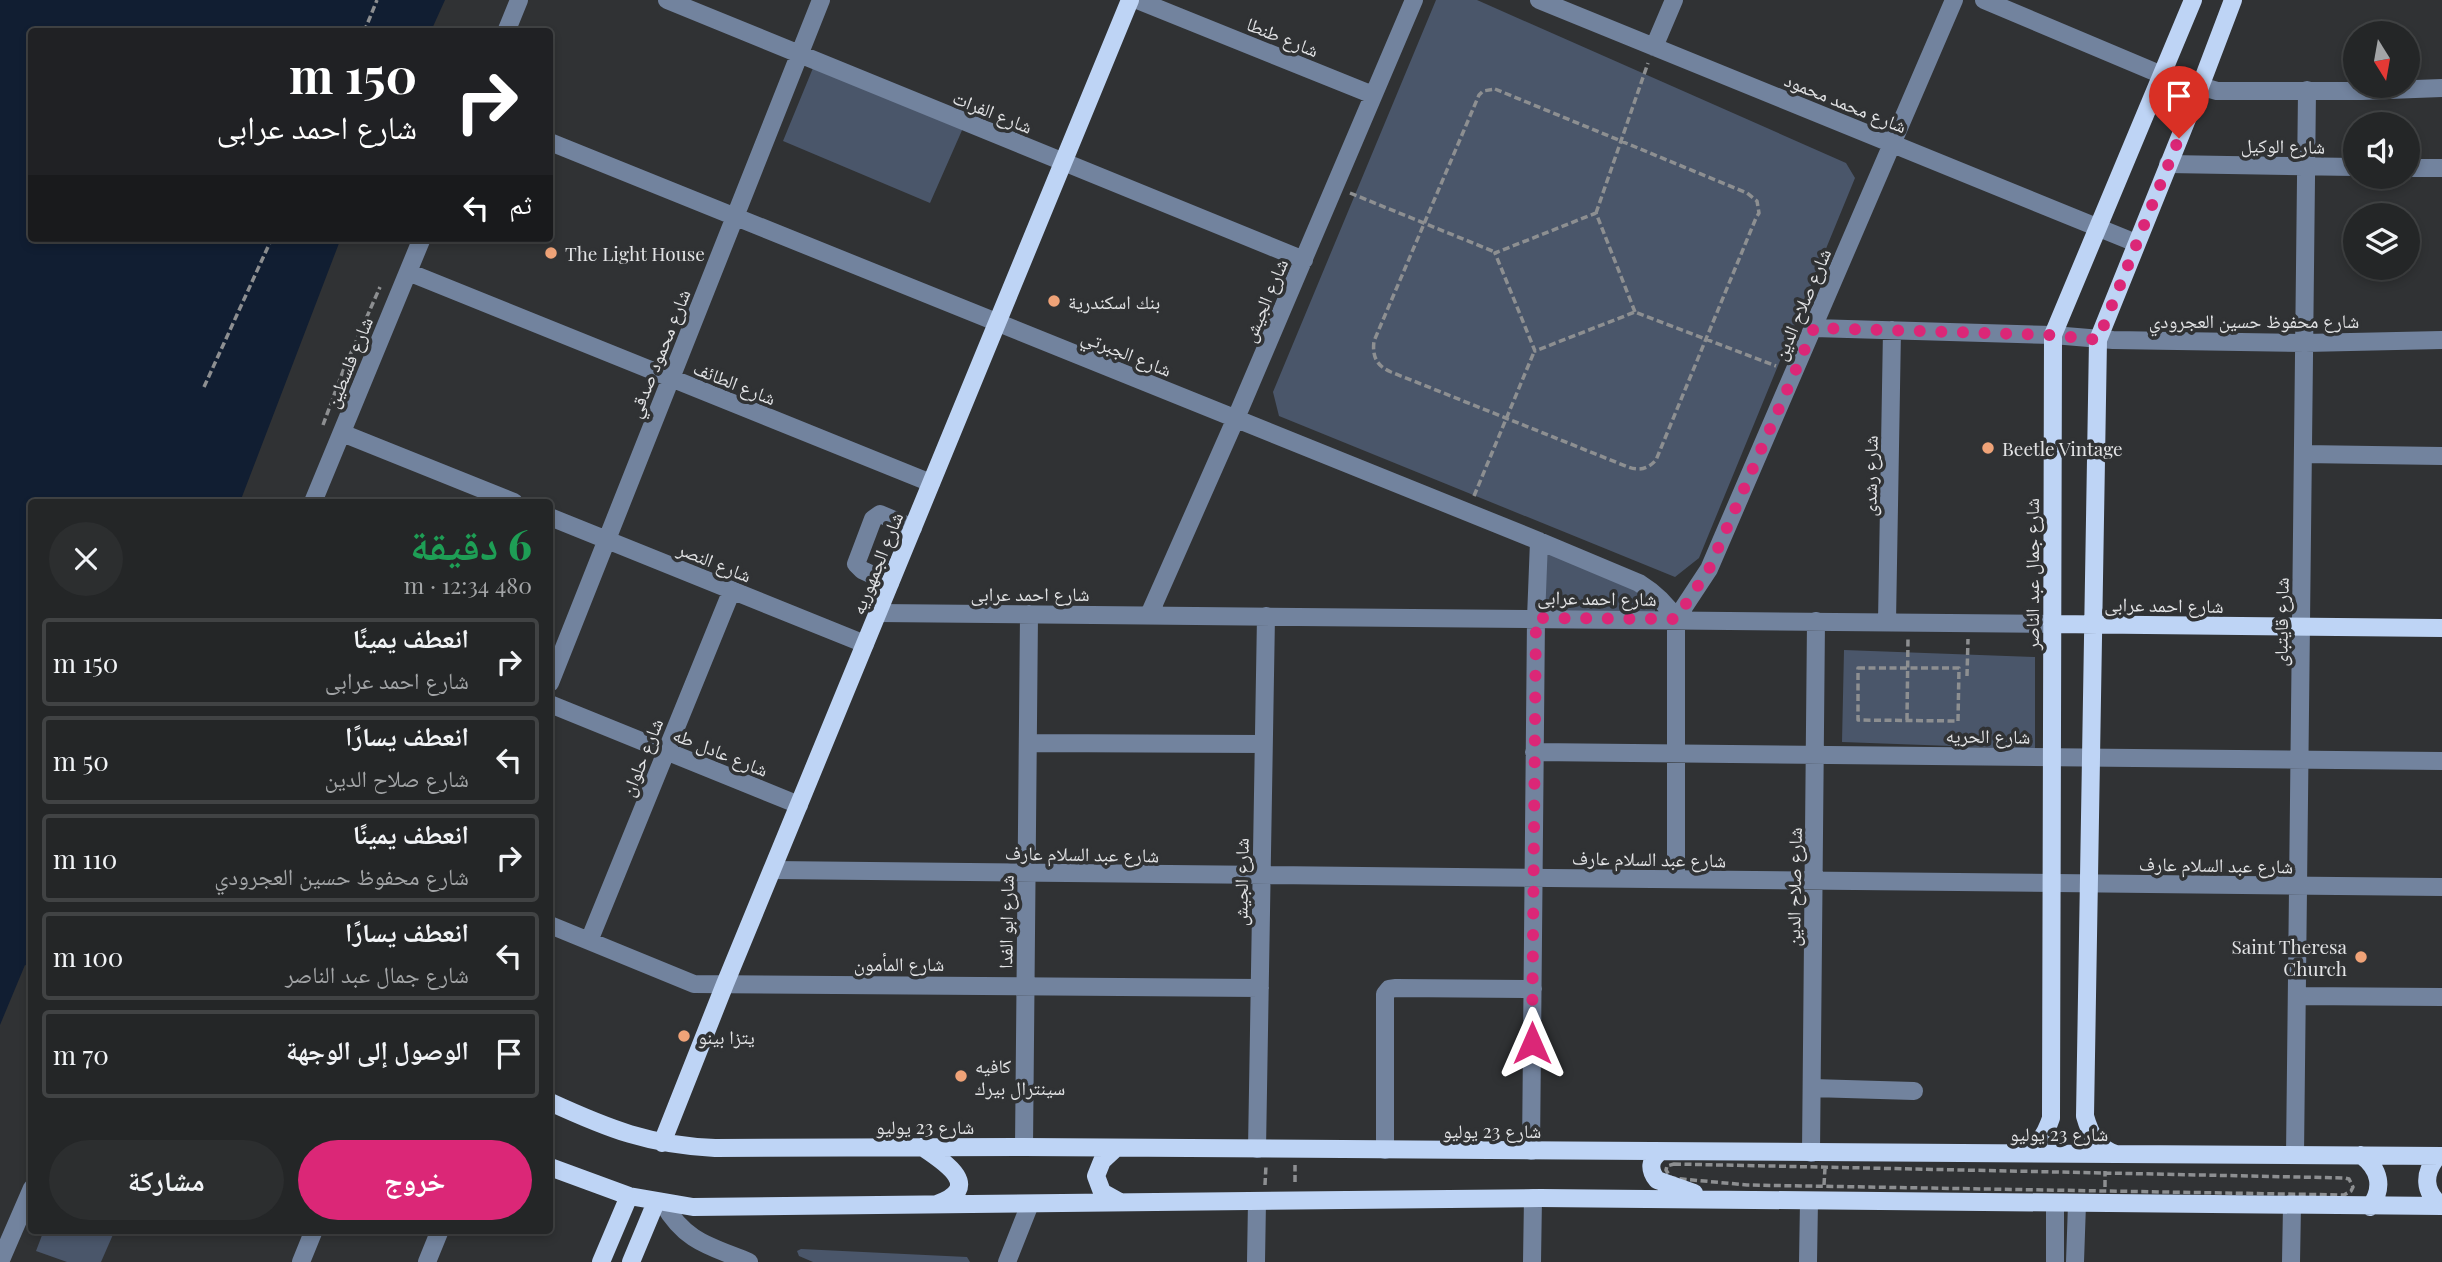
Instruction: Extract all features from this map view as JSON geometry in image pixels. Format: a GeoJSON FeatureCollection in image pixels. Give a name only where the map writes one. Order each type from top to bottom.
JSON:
{"type":"FeatureCollection","features":[{"type":"Feature","properties":{"kind":"main road","name":"شارع الجمهوريه"},"geometry":{"type":"LineString","coordinates":[[662,1143],[724,984],[1130,0]]}},
{"type":"Feature","properties":{"kind":"main road","name":"شارع جمال عبد الناصر"},"geometry":{"type":"LineString","coordinates":[[2019,1160],[2046,1134],[2050,1118],[2053,335],[2193,0]]}},
{"type":"Feature","properties":{"kind":"main road"},"geometry":{"type":"LineString","coordinates":[[2109,1161],[2108,1152],[2095,1140],[2085,1116],[2098,340],[2233,0]]}},
{"type":"Feature","properties":{"kind":"main road","name":"شارع احمد عرابى"},"geometry":{"type":"LineString","coordinates":[[2052,624],[2442,628]]}},
{"type":"Feature","properties":{"kind":"main road","name":"شارع 23 يوليو"},"geometry":{"type":"LineString","coordinates":[[553,1103],[607,1128],[662,1143],[715,1147],[1811,1153],[2109,1161],[2274,1155],[2440,1156]]}},
{"type":"Feature","properties":{"kind":"main road"},"geometry":{"type":"LineString","coordinates":[[922,1147],[953,1168],[957,1175],[956,1190],[952,1197],[937,1204]]}},
{"type":"Feature","properties":{"kind":"main road"},"geometry":{"type":"LineString","coordinates":[[1116,1148],[1102,1161],[1096,1176],[1102,1192],[1122,1203]]}},
{"type":"Feature","properties":{"kind":"main road"},"geometry":{"type":"LineString","coordinates":[[1660,1152],[1652,1160],[1651,1166],[1657,1180],[1715,1200]]}},
{"type":"Feature","properties":{"kind":"main road"},"geometry":{"type":"LineString","coordinates":[[2361,1155],[2375,1170],[2379,1179],[2376,1199],[2370,1207]]}},
{"type":"Feature","properties":{"kind":"main road"},"geometry":{"type":"LineString","coordinates":[[2440,1156],[2431,1163],[2426,1183],[2435,1200],[2442,1206]]}},
{"type":"Feature","properties":{"kind":"main road"},"geometry":{"type":"LineString","coordinates":[[553,1168],[629,1196],[692,1207],[1533,1198],[1715,1200],[1778,1193],[2055,1204],[2273,1200],[2370,1207],[2442,1206]]}},
{"type":"Feature","properties":{"kind":"main road"},"geometry":{"type":"LineString","coordinates":[[601,1262],[629,1196]]}},
{"type":"Feature","properties":{"kind":"main road"},"geometry":{"type":"LineString","coordinates":[[631,1262],[659,1202]]}},
{"type":"Feature","properties":{"kind":"street"},"geometry":{"type":"LineString","coordinates":[[508,28],[519,0]]}},
{"type":"Feature","properties":{"kind":"street","name":"شارع الفرات"},"geometry":{"type":"LineString","coordinates":[[667,0],[1304,260]]}},
{"type":"Feature","properties":{"kind":"street","name":"شارع محمود صدقي"},"geometry":{"type":"LineString","coordinates":[[553,675],[821,0]]}},
{"type":"Feature","properties":{"kind":"street","name":"شارع طنطا"},"geometry":{"type":"LineString","coordinates":[[1137,0],[1373,95]]}},
{"type":"Feature","properties":{"kind":"street","name":"شارع الجيش"},"geometry":{"type":"LineString","coordinates":[[1149,615],[1414,0]]}},
{"type":"Feature","properties":{"kind":"street","name":"شارع محمد محمود"},"geometry":{"type":"LineString","coordinates":[[1539,0],[2136,243]]}},
{"type":"Feature","properties":{"kind":"street"},"geometry":{"type":"LineString","coordinates":[[1654,47],[1674,0]]}},
{"type":"Feature","properties":{"kind":"street","name":"شارع صلاح الدين"},"geometry":{"type":"LineString","coordinates":[[1676,619],[1709,569],[1954,0]]}},
{"type":"Feature","properties":{"kind":"street"},"geometry":{"type":"LineString","coordinates":[[1984,0],[2162,75],[2200,87],[2217,90],[2442,88]]}},
{"type":"Feature","properties":{"kind":"street","name":"شارع قايتباى"},"geometry":{"type":"LineString","coordinates":[[2299,1155],[2297,996],[2307,90]]}},
{"type":"Feature","properties":{"kind":"street","name":"شارع الجبرتي"},"geometry":{"type":"LineString","coordinates":[[553,143],[1468,511],[1639,583],[1654,592],[1676,619]]}},
{"type":"Feature","properties":{"kind":"street","name":"شارع الوكيل"},"geometry":{"type":"LineString","coordinates":[[2168,164],[2343,167]]}},
{"type":"Feature","properties":{"kind":"street"},"geometry":{"type":"LineString","coordinates":[[2420,168],[2442,168]]}},
{"type":"Feature","properties":{"kind":"street","name":"شارع فلسطين"},"geometry":{"type":"LineString","coordinates":[[314,499],[420,242]]}},
{"type":"Feature","properties":{"kind":"street","name":"شارع الطائف"},"geometry":{"type":"LineString","coordinates":[[408,272],[931,483]]}},
{"type":"Feature","properties":{"kind":"street","name":"شارع محفوظ حسين العجرودي"},"geometry":{"type":"LineString","coordinates":[[1814,328],[2053,335],[2098,340],[2305,343],[2442,340]]}},
{"type":"Feature","properties":{"kind":"street","name":"شارع رشدى"},"geometry":{"type":"LineString","coordinates":[[1887,622],[1892,330]]}},
{"type":"Feature","properties":{"kind":"street"},"geometry":{"type":"LineString","coordinates":[[342,433],[507,499]]}},
{"type":"Feature","properties":{"kind":"street"},"geometry":{"type":"LineString","coordinates":[[2303,454],[2442,456]]}},
{"type":"Feature","properties":{"kind":"street"},"geometry":{"type":"LineString","coordinates":[[890,583],[862,570],[856,564],[873,519],[880,514],[913,528]]}},
{"type":"Feature","properties":{"kind":"street","name":"شارع النصر"},"geometry":{"type":"LineString","coordinates":[[553,518],[866,643]]}},
{"type":"Feature","properties":{"kind":"street"},"geometry":{"type":"LineString","coordinates":[[1531,1151],[1534,752],[1539,541]]}},
{"type":"Feature","properties":{"kind":"street","name":"شارع حلوان"},"geometry":{"type":"LineString","coordinates":[[589,941],[733,590]]}},
{"type":"Feature","properties":{"kind":"street","name":"شارع احمد عرابى"},"geometry":{"type":"LineString","coordinates":[[878,613],[2052,624]]}},
{"type":"Feature","properties":{"kind":"street","name":"شارع ابو الفدا"},"geometry":{"type":"LineString","coordinates":[[1024,1147],[1029,614]]}},
{"type":"Feature","properties":{"kind":"street","name":"شارع الجيش"},"geometry":{"type":"LineString","coordinates":[[1261,1149],[1259,988],[1266,616]]}},
{"type":"Feature","properties":{"kind":"street"},"geometry":{"type":"LineString","coordinates":[[1676,619],[1676,879]]}},
{"type":"Feature","properties":{"kind":"street","name":"شارع صلاح الدين"},"geometry":{"type":"LineString","coordinates":[[1811,1153],[1816,621]]}},
{"type":"Feature","properties":{"kind":"street","name":"شارع عادل طه"},"geometry":{"type":"LineString","coordinates":[[553,705],[799,805]]}},
{"type":"Feature","properties":{"kind":"street"},"geometry":{"type":"LineString","coordinates":[[1028,743],[1264,744]]}},
{"type":"Feature","properties":{"kind":"street","name":"شارع الحريه"},"geometry":{"type":"LineString","coordinates":[[1534,752],[2442,761]]}},
{"type":"Feature","properties":{"kind":"street","name":"شارع عبد السلام عارف"},"geometry":{"type":"LineString","coordinates":[[772,870],[2442,887]]}},
{"type":"Feature","properties":{"kind":"street","name":"شارع المأمون"},"geometry":{"type":"LineString","coordinates":[[553,926],[694,984],[1259,988]]}},
{"type":"Feature","properties":{"kind":"street"},"geometry":{"type":"LineString","coordinates":[[1385,1150],[1387,991],[1396,988],[1533,989]]}},
{"type":"Feature","properties":{"kind":"street"},"geometry":{"type":"LineString","coordinates":[[2297,996],[2442,997]]}},
{"type":"Feature","properties":{"kind":"street"},"geometry":{"type":"LineString","coordinates":[[1812,1088],[1914,1091]]}},
{"type":"Feature","properties":{"kind":"street"},"geometry":{"type":"LineString","coordinates":[[1808,1262],[1819,1196]]}},
{"type":"Feature","properties":{"kind":"street"},"geometry":{"type":"LineString","coordinates":[[0,1262],[28,1197]]}},
{"type":"Feature","properties":{"kind":"street"},"geometry":{"type":"LineString","coordinates":[[1532,1262],[1533,1198]]}},
{"type":"Feature","properties":{"kind":"street"},"geometry":{"type":"LineString","coordinates":[[1256,1262],[1261,1201]]}},
{"type":"Feature","properties":{"kind":"street"},"geometry":{"type":"LineString","coordinates":[[659,1202],[690,1237],[749,1262]]}},
{"type":"Feature","properties":{"kind":"street"},"geometry":{"type":"LineString","coordinates":[[2291,1262],[2298,1202]]}},
{"type":"Feature","properties":{"kind":"street"},"geometry":{"type":"LineString","coordinates":[[1007,1262],[1030,1203]]}},
{"type":"Feature","properties":{"kind":"street"},"geometry":{"type":"LineString","coordinates":[[2055,1204],[2055,1262]]}},
{"type":"Feature","properties":{"kind":"street"},"geometry":{"type":"LineString","coordinates":[[2075,1262],[2077,1204]]}},
{"type":"Feature","properties":{"kind":"street"},"geometry":{"type":"LineString","coordinates":[[301,1262],[312,1234]]}},
{"type":"Feature","properties":{"kind":"street"},"geometry":{"type":"LineString","coordinates":[[427,1262],[438,1234]]}},
{"type":"Feature","properties":{"kind":"path"},"geometry":{"type":"LineString","coordinates":[[366,28],[377,0]]}},
{"type":"Feature","properties":{"kind":"path"},"geometry":{"type":"LineString","coordinates":[[1635,312],[1596,213],[1654,47]]}},
{"type":"Feature","properties":{"kind":"path"},"geometry":{"type":"LineString","coordinates":[[1495,89],[1747,193],[1757,201],[1759,213],[1656,460],[1647,468],[1634,470],[1384,369],[1374,357],[1374,341],[1424,223],[1479,95],[1483,91],[1495,89]]}},
{"type":"Feature","properties":{"kind":"path"},"geometry":{"type":"LineString","coordinates":[[1335,187],[1495,253],[1596,213]]}},
{"type":"Feature","properties":{"kind":"path"},"geometry":{"type":"LineString","coordinates":[[204,387],[270,242]]}},
{"type":"Feature","properties":{"kind":"path"},"geometry":{"type":"LineString","coordinates":[[1468,511],[1535,351],[1495,253]]}},
{"type":"Feature","properties":{"kind":"path"},"geometry":{"type":"LineString","coordinates":[[325,418],[380,286]]}},
{"type":"Feature","properties":{"kind":"path"},"geometry":{"type":"LineString","coordinates":[[1535,351],[1635,312],[1794,373]]}},
{"type":"Feature","properties":{"kind":"path"},"geometry":{"type":"LineString","coordinates":[[1907,720],[1908,622]]}},
{"type":"Feature","properties":{"kind":"path"},"geometry":{"type":"LineString","coordinates":[[1967,676],[1969,623]]}},
{"type":"Feature","properties":{"kind":"path"},"geometry":{"type":"LineString","coordinates":[[1858,668],[1907,668],[1959,668],[1958,720],[1858,720],[1858,668]]}},
{"type":"Feature","properties":{"kind":"path"},"geometry":{"type":"LineString","coordinates":[[1261,1149],[1261,1201]]}},
{"type":"Feature","properties":{"kind":"path"},"geometry":{"type":"LineString","coordinates":[[1295,1149],[1295,1201]]}},
{"type":"Feature","properties":{"kind":"path"},"geometry":{"type":"LineString","coordinates":[[2273,1200],[2274,1155]]}},
{"type":"Feature","properties":{"kind":"path"},"geometry":{"type":"LineString","coordinates":[[2298,1202],[2302,1177],[2299,1155]]}},
{"type":"Feature","properties":{"kind":"path"},"geometry":{"type":"LineString","coordinates":[[2019,1160],[2023,1190]]}},
{"type":"Feature","properties":{"kind":"path"},"geometry":{"type":"LineString","coordinates":[[2019,1160],[2109,1161],[2274,1176],[2345,1178],[2349,1179],[2353,1187],[2344,1195],[2298,1202],[2104,1191],[2023,1190],[1819,1196],[1671,1178],[1666,1170],[1674,1164],[1825,1166],[2019,1160]]}},
{"type":"Feature","properties":{"kind":"path"},"geometry":{"type":"LineString","coordinates":[[2104,1191],[2109,1161]]}},
{"type":"Feature","properties":{"kind":"path"},"geometry":{"type":"LineString","coordinates":[[1778,1166],[1778,1193]]}},
{"type":"Feature","properties":{"kind":"path"},"geometry":{"type":"LineString","coordinates":[[1819,1196],[1825,1166]]}},
{"type":"Feature","properties":{"kind":"shaded area"},"geometry":{"type":"Polygon","coordinates":[[[0,0],[445,0],[432,28],[28,28],[28,242],[339,242],[241,499],[28,499],[28,966],[25,965],[0,1025],[0,0]]]}},
{"type":"Feature","properties":{"kind":"shaded area"},"geometry":{"type":"Polygon","coordinates":[[[1436,0],[1477,0],[1846,163],[1855,178],[1699,558],[1675,577],[1279,416],[1273,392],[1436,0]]]}},
{"type":"Feature","properties":{"kind":"shaded area"},"geometry":{"type":"Polygon","coordinates":[[[813,68],[963,128],[930,203],[783,141],[813,68]]]}},
{"type":"Feature","properties":{"kind":"shaded area"},"geometry":{"type":"Polygon","coordinates":[[[1544,547],[1655,597],[1655,614],[1541,611],[1544,547]]]}},
{"type":"Feature","properties":{"kind":"shaded area"},"geometry":{"type":"Polygon","coordinates":[[[1844,650],[2035,657],[2035,749],[1842,742],[1844,650]]]}},
{"type":"Feature","properties":{"kind":"shaded area"},"geometry":{"type":"Polygon","coordinates":[[[42,1234],[113,1234],[101,1262],[67,1262],[36,1251],[42,1234]]]}},
{"type":"Feature","properties":{"kind":"shaded area"},"geometry":{"type":"Polygon","coordinates":[[[801,1249],[967,1257],[970,1262],[813,1262],[799,1256],[797,1251],[801,1249]]]}},
{"type":"Feature","properties":{"kind":"place","name":"The Light House"},"geometry":{"type":"Point","coordinates":[551,253]}},
{"type":"Feature","properties":{"kind":"place","name":"بنك اسكندرية"},"geometry":{"type":"Point","coordinates":[1054,301]}},
{"type":"Feature","properties":{"kind":"place","name":"Beetle Vintage"},"geometry":{"type":"Point","coordinates":[1988,448]}},
{"type":"Feature","properties":{"kind":"place","name":"Saint Theresa Church"},"geometry":{"type":"Point","coordinates":[2361,957]}},
{"type":"Feature","properties":{"kind":"place","name":"يتزا بينو"},"geometry":{"type":"Point","coordinates":[684,1036]}},
{"type":"Feature","properties":{"kind":"place","name":"كافيه سينترال بيرك"},"geometry":{"type":"Point","coordinates":[961,1076]}},
{"type":"Feature","properties":{"kind":"route"},"geometry":{"type":"LineString","coordinates":[[1532,1043],[1536,618],[1676,619],[1709,569],[1814,328],[2053,335],[2098,340],[2179,138]]}}]}
